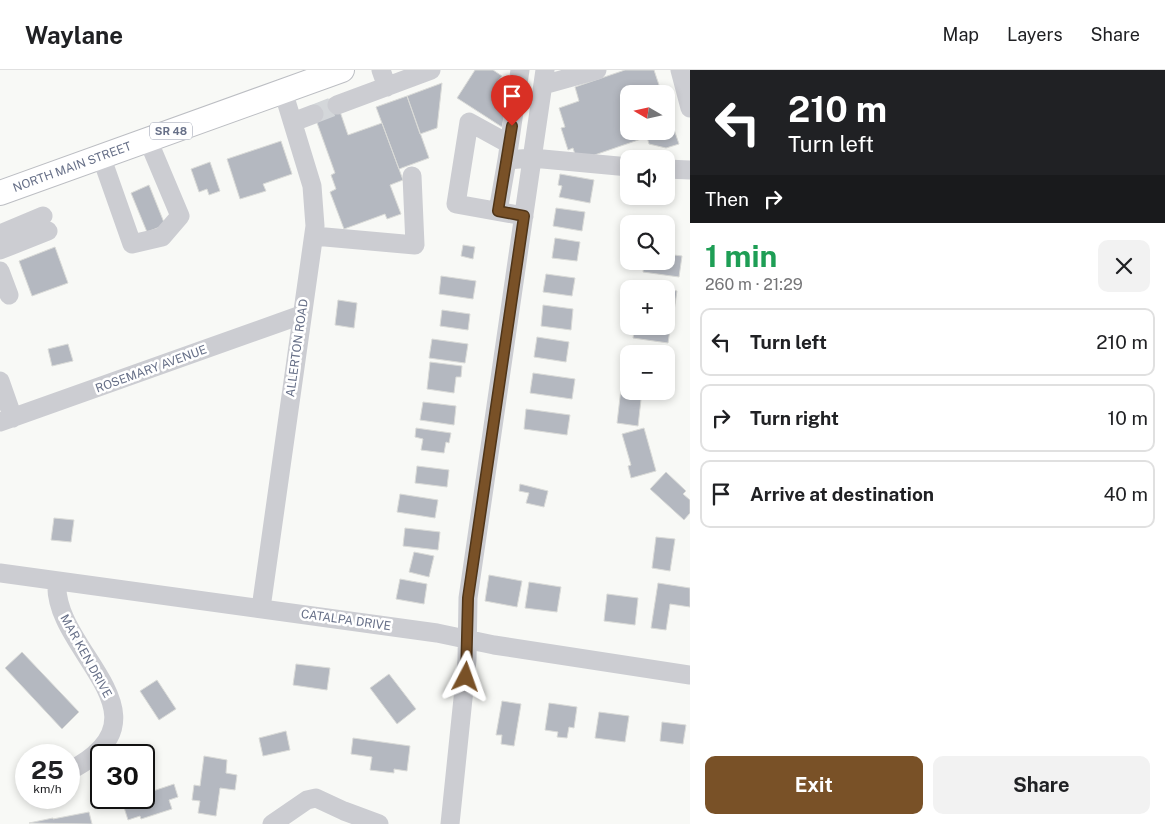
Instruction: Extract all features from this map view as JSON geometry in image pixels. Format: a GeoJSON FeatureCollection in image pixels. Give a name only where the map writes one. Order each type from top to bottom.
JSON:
{"type":"FeatureCollection","features":[{"type":"Feature","properties":{"kind":"main road","name":"NORTH MAIN STREET"},"geometry":{"type":"LineString","coordinates":[[0,192],[339,71]]}},
{"type":"Feature","properties":{"kind":"street"},"geometry":{"type":"LineString","coordinates":[[339,71],[342,104],[384,78],[431,70]]}},
{"type":"Feature","properties":{"kind":"street"},"geometry":{"type":"LineString","coordinates":[[498,211],[520,70]]}},
{"type":"Feature","properties":{"kind":"street"},"geometry":{"type":"LineString","coordinates":[[450,824],[463,712],[468,639],[468,598],[544,77],[597,70]]}},
{"type":"Feature","properties":{"kind":"street"},"geometry":{"type":"LineString","coordinates":[[680,70],[690,108]]}},
{"type":"Feature","properties":{"kind":"street","name":"ALLERTON ROAD"},"geometry":{"type":"LineString","coordinates":[[262,608],[301,315],[314,236],[312,186],[282,92]]}},
{"type":"Feature","properties":{"kind":"street"},"geometry":{"type":"LineString","coordinates":[[293,122],[314,114]]}},
{"type":"Feature","properties":{"kind":"street"},"geometry":{"type":"LineString","coordinates":[[524,216],[456,204],[469,122],[508,152],[532,158],[620,166]]}},
{"type":"Feature","properties":{"kind":"street"},"geometry":{"type":"LineString","coordinates":[[102,156],[132,244],[162,237],[180,216],[148,140]]}},
{"type":"Feature","properties":{"kind":"street"},"geometry":{"type":"LineString","coordinates":[[675,169],[690,170]]}},
{"type":"Feature","properties":{"kind":"street"},"geometry":{"type":"LineString","coordinates":[[314,236],[415,245],[412,176]]}},
{"type":"Feature","properties":{"kind":"street"},"geometry":{"type":"LineString","coordinates":[[0,234],[46,223],[0,250]]}},
{"type":"Feature","properties":{"kind":"street"},"geometry":{"type":"LineString","coordinates":[[0,270],[9,295]]}},
{"type":"Feature","properties":{"kind":"street","name":"ROSEMARY AVENUE"},"geometry":{"type":"LineString","coordinates":[[7,420],[301,315]]}},
{"type":"Feature","properties":{"kind":"street"},"geometry":{"type":"LineString","coordinates":[[0,381],[7,420]]}},
{"type":"Feature","properties":{"kind":"street","name":"CATALPA DRIVE"},"geometry":{"type":"LineString","coordinates":[[0,573],[262,608],[690,675]]}},
{"type":"Feature","properties":{"kind":"street","name":"MAR KEN DRIVE"},"geometry":{"type":"LineString","coordinates":[[57,581],[57,598],[63,614],[82,650],[102,678],[110,695],[113,710],[112,726],[103,745],[90,758],[80,764]]}},
{"type":"Feature","properties":{"kind":"street"},"geometry":{"type":"LineString","coordinates":[[272,824],[307,800],[315,790],[344,812],[379,824]]}},
{"type":"Feature","properties":{"kind":"building"},"geometry":{"type":"Polygon","coordinates":[[[475,70],[493,70],[502,76],[497,82],[507,88],[498,103],[506,108],[502,127],[457,98],[475,70]]]}},
{"type":"Feature","properties":{"kind":"building"},"geometry":{"type":"Polygon","coordinates":[[[625,70],[654,70],[659,85],[620,85],[620,140],[638,140],[577,161],[573,148],[568,150],[561,128],[565,127],[559,108],[579,101],[575,87],[625,70]]]}},
{"type":"Feature","properties":{"kind":"building"},"geometry":{"type":"Polygon","coordinates":[[[442,83],[437,128],[420,134],[407,96],[442,83]]]}},
{"type":"Feature","properties":{"kind":"building"},"geometry":{"type":"Polygon","coordinates":[[[407,96],[429,158],[399,169],[376,107],[407,96]]]}},
{"type":"Feature","properties":{"kind":"building"},"geometry":{"type":"Polygon","coordinates":[[[335,97],[348,135],[382,123],[403,180],[390,185],[401,214],[387,219],[385,214],[344,229],[330,192],[336,189],[331,175],[335,173],[311,106],[335,97]]]}},
{"type":"Feature","properties":{"kind":"building"},"geometry":{"type":"Polygon","coordinates":[[[675,132],[679,144],[666,148],[649,144],[648,140],[675,140],[675,132]]]}},
{"type":"Feature","properties":{"kind":"building"},"geometry":{"type":"Polygon","coordinates":[[[281,141],[292,174],[263,184],[266,191],[240,199],[227,159],[281,141]]]}},
{"type":"Feature","properties":{"kind":"building"},"geometry":{"type":"Polygon","coordinates":[[[210,162],[220,191],[209,195],[207,189],[199,192],[191,169],[210,162]]]}},
{"type":"Feature","properties":{"kind":"building"},"geometry":{"type":"Polygon","coordinates":[[[560,174],[594,180],[590,203],[559,197],[562,186],[558,185],[560,174]]]}},
{"type":"Feature","properties":{"kind":"building"},"geometry":{"type":"Polygon","coordinates":[[[149,185],[165,225],[147,232],[131,193],[149,185]]]}},
{"type":"Feature","properties":{"kind":"building"},"geometry":{"type":"Polygon","coordinates":[[[556,208],[585,212],[582,231],[553,226],[556,208]]]}},
{"type":"Feature","properties":{"kind":"building"},"geometry":{"type":"Polygon","coordinates":[[[555,238],[580,242],[577,261],[552,258],[555,238]]]}},
{"type":"Feature","properties":{"kind":"building"},"geometry":{"type":"Polygon","coordinates":[[[463,245],[475,247],[473,259],[461,256],[463,245]]]}},
{"type":"Feature","properties":{"kind":"building"},"geometry":{"type":"Polygon","coordinates":[[[55,247],[68,283],[32,296],[19,261],[55,247]]]}},
{"type":"Feature","properties":{"kind":"building"},"geometry":{"type":"Polygon","coordinates":[[[675,255],[682,256],[679,277],[643,272],[643,270],[675,270],[675,255]]]}},
{"type":"Feature","properties":{"kind":"building"},"geometry":{"type":"Polygon","coordinates":[[[546,274],[575,278],[572,296],[543,292],[546,274]]]}},
{"type":"Feature","properties":{"kind":"building"},"geometry":{"type":"Polygon","coordinates":[[[441,276],[476,281],[473,299],[439,294],[441,276]]]}},
{"type":"Feature","properties":{"kind":"building"},"geometry":{"type":"Polygon","coordinates":[[[338,300],[357,303],[354,328],[335,325],[338,300]]]}},
{"type":"Feature","properties":{"kind":"building"},"geometry":{"type":"Polygon","coordinates":[[[543,305],[573,309],[571,330],[541,326],[543,305]]]}},
{"type":"Feature","properties":{"kind":"building"},"geometry":{"type":"Polygon","coordinates":[[[442,310],[470,314],[468,330],[440,326],[442,310]]]}},
{"type":"Feature","properties":{"kind":"building"},"geometry":{"type":"Polygon","coordinates":[[[634,335],[669,335],[668,343],[633,338],[634,335]]]}},
{"type":"Feature","properties":{"kind":"building"},"geometry":{"type":"Polygon","coordinates":[[[537,337],[569,342],[566,362],[534,357],[537,337]]]}},
{"type":"Feature","properties":{"kind":"building"},"geometry":{"type":"Polygon","coordinates":[[[432,339],[468,344],[465,363],[429,358],[432,339]]]}},
{"type":"Feature","properties":{"kind":"building"},"geometry":{"type":"Polygon","coordinates":[[[68,344],[73,361],[52,366],[48,349],[68,344]]]}},
{"type":"Feature","properties":{"kind":"building"},"geometry":{"type":"Polygon","coordinates":[[[430,362],[462,366],[461,377],[456,377],[454,393],[427,389],[430,362]]]}},
{"type":"Feature","properties":{"kind":"building"},"geometry":{"type":"Polygon","coordinates":[[[533,373],[575,379],[572,399],[530,393],[533,373]]]}},
{"type":"Feature","properties":{"kind":"building"},"geometry":{"type":"Polygon","coordinates":[[[620,397],[620,400],[641,400],[638,426],[617,423],[620,397]]]}},
{"type":"Feature","properties":{"kind":"building"},"geometry":{"type":"Polygon","coordinates":[[[423,402],[456,406],[454,425],[420,420],[423,402]]]}},
{"type":"Feature","properties":{"kind":"building"},"geometry":{"type":"Polygon","coordinates":[[[526,409],[570,415],[567,435],[524,429],[526,409]]]}},
{"type":"Feature","properties":{"kind":"building"},"geometry":{"type":"Polygon","coordinates":[[[416,428],[451,433],[449,443],[446,442],[444,453],[421,450],[423,439],[415,437],[416,428]]]}},
{"type":"Feature","properties":{"kind":"building"},"geometry":{"type":"Polygon","coordinates":[[[644,428],[656,471],[631,478],[628,466],[631,465],[622,434],[644,428]]]}},
{"type":"Feature","properties":{"kind":"building"},"geometry":{"type":"Polygon","coordinates":[[[417,466],[449,470],[447,487],[415,483],[417,466]]]}},
{"type":"Feature","properties":{"kind":"building"},"geometry":{"type":"Polygon","coordinates":[[[666,472],[686,491],[683,494],[690,500],[690,513],[684,520],[650,489],[666,472]]]}},
{"type":"Feature","properties":{"kind":"building"},"geometry":{"type":"Polygon","coordinates":[[[520,484],[548,491],[544,507],[526,503],[529,493],[519,491],[520,484]]]}},
{"type":"Feature","properties":{"kind":"building"},"geometry":{"type":"Polygon","coordinates":[[[400,494],[438,500],[435,518],[397,512],[400,494]]]}},
{"type":"Feature","properties":{"kind":"building"},"geometry":{"type":"Polygon","coordinates":[[[54,518],[74,520],[71,542],[51,540],[54,518]]]}},
{"type":"Feature","properties":{"kind":"building"},"geometry":{"type":"Polygon","coordinates":[[[405,528],[440,532],[438,550],[403,546],[405,528]]]}},
{"type":"Feature","properties":{"kind":"building"},"geometry":{"type":"Polygon","coordinates":[[[656,537],[675,539],[670,571],[652,568],[656,537]]]}},
{"type":"Feature","properties":{"kind":"building"},"geometry":{"type":"Polygon","coordinates":[[[414,552],[434,556],[429,577],[409,572],[414,552]]]}},
{"type":"Feature","properties":{"kind":"building"},"geometry":{"type":"Polygon","coordinates":[[[489,575],[522,581],[517,607],[485,601],[489,575]]]}},
{"type":"Feature","properties":{"kind":"building"},"geometry":{"type":"Polygon","coordinates":[[[400,579],[427,584],[424,604],[396,599],[400,579]]]}},
{"type":"Feature","properties":{"kind":"building"},"geometry":{"type":"Polygon","coordinates":[[[529,582],[561,587],[557,612],[525,608],[529,582]]]}},
{"type":"Feature","properties":{"kind":"building"},"geometry":{"type":"Polygon","coordinates":[[[658,583],[690,588],[690,607],[670,604],[666,630],[651,628],[658,583]]]}},
{"type":"Feature","properties":{"kind":"building"},"geometry":{"type":"Polygon","coordinates":[[[607,594],[638,598],[635,625],[604,621],[607,594]]]}},
{"type":"Feature","properties":{"kind":"building"},"geometry":{"type":"Polygon","coordinates":[[[22,652],[79,712],[62,729],[5,668],[22,652]]]}},
{"type":"Feature","properties":{"kind":"building"},"geometry":{"type":"Polygon","coordinates":[[[296,664],[330,668],[327,690],[293,685],[296,664]]]}},
{"type":"Feature","properties":{"kind":"building"},"geometry":{"type":"Polygon","coordinates":[[[389,674],[416,709],[397,724],[370,688],[389,674]]]}},
{"type":"Feature","properties":{"kind":"building"},"geometry":{"type":"Polygon","coordinates":[[[157,680],[176,709],[159,720],[140,691],[157,680]]]}},
{"type":"Feature","properties":{"kind":"building"},"geometry":{"type":"Polygon","coordinates":[[[502,701],[521,704],[514,746],[501,744],[502,735],[496,735],[502,701]]]}},
{"type":"Feature","properties":{"kind":"building"},"geometry":{"type":"Polygon","coordinates":[[[549,703],[577,707],[574,728],[569,727],[567,738],[557,737],[558,732],[545,730],[549,703]]]}},
{"type":"Feature","properties":{"kind":"building"},"geometry":{"type":"Polygon","coordinates":[[[599,712],[629,716],[625,742],[595,738],[599,712]]]}},
{"type":"Feature","properties":{"kind":"building"},"geometry":{"type":"Polygon","coordinates":[[[662,722],[686,725],[683,744],[660,741],[662,722]]]}},
{"type":"Feature","properties":{"kind":"building"},"geometry":{"type":"Polygon","coordinates":[[[286,731],[290,750],[263,756],[259,738],[286,731]]]}},
{"type":"Feature","properties":{"kind":"building"},"geometry":{"type":"Polygon","coordinates":[[[353,738],[410,746],[407,771],[394,769],[394,773],[370,770],[372,757],[351,754],[353,738]]]}},
{"type":"Feature","properties":{"kind":"building"},"geometry":{"type":"Polygon","coordinates":[[[204,756],[227,760],[226,773],[237,775],[235,790],[220,788],[216,816],[198,813],[200,801],[192,800],[194,785],[200,786],[204,756]]]}},
{"type":"Feature","properties":{"kind":"building"},"geometry":{"type":"Polygon","coordinates":[[[174,784],[178,797],[169,800],[172,809],[141,819],[140,816],[128,820],[125,809],[155,809],[155,790],[174,784]]]}},
{"type":"Feature","properties":{"kind":"building"},"geometry":{"type":"Polygon","coordinates":[[[89,812],[92,824],[29,823],[53,818],[89,812]]]}},
{"type":"Feature","properties":{"kind":"tunnel"},"geometry":{"type":"LineString","coordinates":[[314,114],[337,105]]}},
{"type":"Feature","properties":{"kind":"route"},"geometry":{"type":"LineString","coordinates":[[466,677],[468,598],[524,216],[498,211],[512,126]]}}]}
